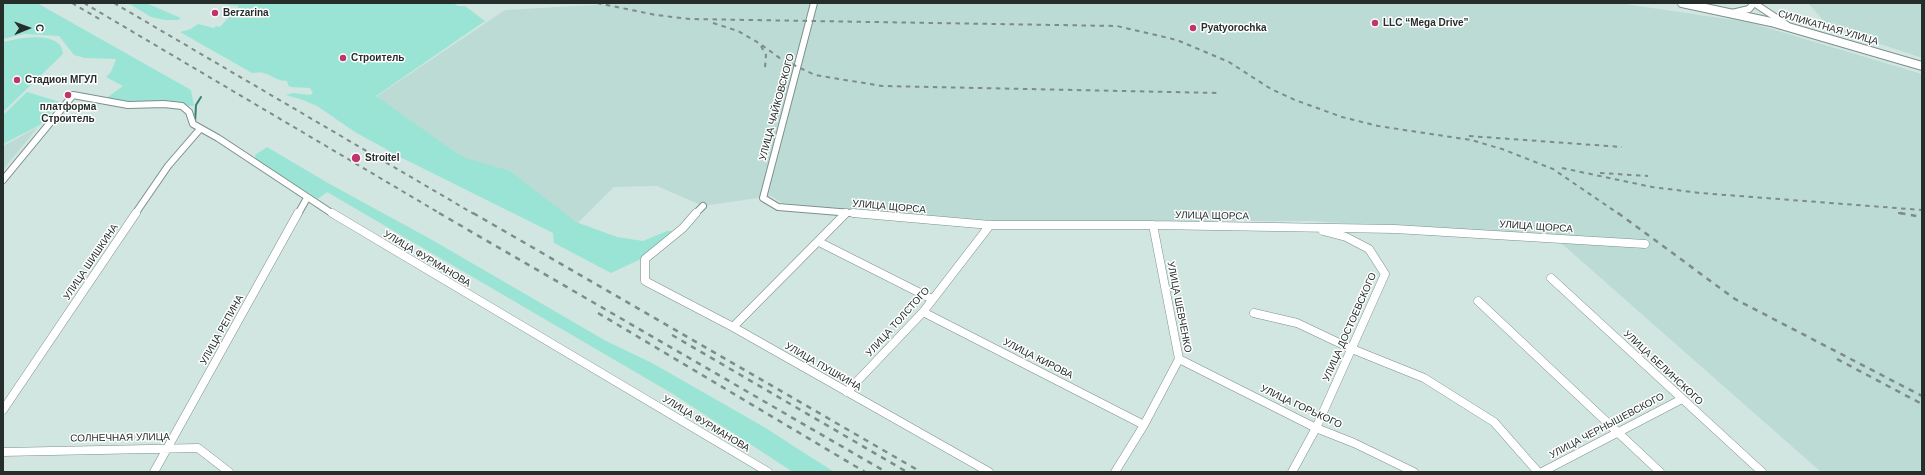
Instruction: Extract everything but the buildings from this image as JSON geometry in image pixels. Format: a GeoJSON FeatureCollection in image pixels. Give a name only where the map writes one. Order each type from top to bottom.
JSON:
{"type":"FeatureCollection","features":[{"type":"Feature","properties":{"kind":"street","name":"УЛИЦА ЧАЙКОВСКОГО"},"geometry":{"type":"LineString","coordinates":[[778,206],[763,198],[814,3]]}},
{"type":"Feature","properties":{"kind":"street","name":"СИЛИКАТНАЯ УЛИЦА"},"geometry":{"type":"LineString","coordinates":[[1682,3],[1771,22],[1922,66]]}},
{"type":"Feature","properties":{"kind":"street"},"geometry":{"type":"LineString","coordinates":[[1732,13],[1749,9],[1756,4]]}},
{"type":"Feature","properties":{"kind":"street"},"geometry":{"type":"LineString","coordinates":[[1756,4],[1771,22]]}},
{"type":"Feature","properties":{"kind":"street"},"geometry":{"type":"LineString","coordinates":[[1756,4],[1790,27]]}},
{"type":"Feature","properties":{"kind":"street","name":"УЛИЦА ФУРМАНОВА"},"geometry":{"type":"LineString","coordinates":[[3,180],[73,95],[128,105],[164,104],[182,106],[189,112],[192,124],[218,138],[306,198],[768,472]]}},
{"type":"Feature","properties":{"kind":"street","name":"УЛИЦА ШИШКИНА"},"geometry":{"type":"LineString","coordinates":[[3,410],[168,166],[200,129]]}},
{"type":"Feature","properties":{"kind":"street","name":"УЛИЦА РЕПИНА"},"geometry":{"type":"LineString","coordinates":[[154,472],[306,198]]}},
{"type":"Feature","properties":{"kind":"street","name":"УЛИЦА ПУШКИНА"},"geometry":{"type":"LineString","coordinates":[[703,206],[683,228],[645,258],[645,281],[733,327],[989,472]]}},
{"type":"Feature","properties":{"kind":"street","name":"УЛИЦА ЩОРСА"},"geometry":{"type":"LineString","coordinates":[[778,206],[990,225],[1153,225],[1395,229],[1645,244]]}},
{"type":"Feature","properties":{"kind":"street"},"geometry":{"type":"LineString","coordinates":[[733,327],[819,242],[846,213]]}},
{"type":"Feature","properties":{"kind":"street","name":"УЛИЦА ТОЛСТОГО"},"geometry":{"type":"LineString","coordinates":[[847,392],[923,312],[990,225]]}},
{"type":"Feature","properties":{"kind":"street","name":"УЛИЦА ШЕВЧЕНКО"},"geometry":{"type":"LineString","coordinates":[[1115,472],[1144,425],[1179,359],[1153,225]]}},
{"type":"Feature","properties":{"kind":"street","name":"УЛИЦА ДОСТОЕВСКОГО"},"geometry":{"type":"LineString","coordinates":[[1292,472],[1316,428],[1385,274],[1369,249],[1346,236],[1310,228]]}},
{"type":"Feature","properties":{"kind":"street"},"geometry":{"type":"LineString","coordinates":[[819,242],[932,299]]}},
{"type":"Feature","properties":{"kind":"street","name":"УЛИЦА БЕЛИНСКОГО"},"geometry":{"type":"LineString","coordinates":[[1551,278],[1762,472]]}},
{"type":"Feature","properties":{"kind":"street"},"geometry":{"type":"LineString","coordinates":[[1478,301],[1660,472]]}},
{"type":"Feature","properties":{"kind":"street","name":"УЛИЦА КИРОВА"},"geometry":{"type":"LineString","coordinates":[[923,312],[1144,425]]}},
{"type":"Feature","properties":{"kind":"street"},"geometry":{"type":"LineString","coordinates":[[1254,313],[1297,323],[1352,349],[1424,378],[1494,422],[1538,472]]}},
{"type":"Feature","properties":{"kind":"street","name":"УЛИЦА ГОРЬКОГО"},"geometry":{"type":"LineString","coordinates":[[1179,359],[1316,428],[1354,443],[1414,472]]}},
{"type":"Feature","properties":{"kind":"street","name":"УЛИЦА ЧЕРНЫШЕВСКОГО"},"geometry":{"type":"LineString","coordinates":[[1542,472],[1682,399]]}},
{"type":"Feature","properties":{"kind":"street","name":"СОЛНЕЧНАЯ УЛИЦА"},"geometry":{"type":"LineString","coordinates":[[3,452],[198,448],[229,472]]}},
{"type":"Feature","properties":{"kind":"shaded area"},"geometry":{"type":"Polygon","coordinates":[[[628,3],[1618,3],[1748,22],[1922,74],[1922,472],[1821,472],[1553,236],[1311,221],[985,221],[782,203],[771,196],[703,206],[657,186],[614,187],[574,227],[434,154],[377,96],[505,10],[628,3]]]}},
{"type":"Feature","properties":{"kind":"shaded area"},"geometry":{"type":"Polygon","coordinates":[[[1808,3],[1922,3],[1922,58],[1829,27],[1808,3]]]}},
{"type":"Feature","properties":{"kind":"shaded area"},"geometry":{"type":"Polygon","coordinates":[[[38,127],[3,170],[3,146],[38,127]]]}},
{"type":"Feature","properties":{"kind":"green space"},"geometry":{"type":"Polygon","coordinates":[[[3,3],[37,3],[191,90],[194,106],[130,103],[105,99],[123,86],[106,77],[111,72],[116,59],[85,58],[74,55],[59,36],[24,34],[3,39],[3,3]]]}},
{"type":"Feature","properties":{"kind":"green space"},"geometry":{"type":"Polygon","coordinates":[[[128,3],[146,3],[181,18],[178,20],[165,20],[151,17],[128,3]]]}},
{"type":"Feature","properties":{"kind":"green space"},"geometry":{"type":"Polygon","coordinates":[[[213,3],[453,3],[458,6],[465,6],[485,21],[376,96],[455,152],[466,158],[510,171],[576,222],[617,237],[643,241],[667,231],[673,231],[674,234],[643,258],[611,273],[554,243],[553,233],[402,158],[355,132],[317,106],[286,95],[293,93],[310,95],[313,93],[310,88],[291,87],[288,85],[287,81],[277,79],[263,73],[252,73],[180,32],[191,29],[198,24],[214,28],[216,26],[220,27],[239,6],[213,3]]]}},
{"type":"Feature","properties":{"kind":"green space"},"geometry":{"type":"Polygon","coordinates":[[[37,37],[54,41],[60,46],[63,54],[3,112],[3,42],[37,37]]]}},
{"type":"Feature","properties":{"kind":"green space"},"geometry":{"type":"Polygon","coordinates":[[[27,92],[60,102],[40,125],[3,144],[3,115],[27,92]]]}},
{"type":"Feature","properties":{"kind":"green space"},"geometry":{"type":"Polygon","coordinates":[[[267,147],[328,183],[434,241],[606,341],[652,363],[764,427],[834,472],[793,472],[673,394],[327,192],[318,199],[256,159],[255,155],[267,147]]]}},
{"type":"Feature","properties":{"kind":"waterway"},"geometry":{"type":"LineString","coordinates":[[195,123],[196,105],[201,97]]}},
{"type":"Feature","properties":{"kind":"railway"},"geometry":{"type":"LineString","coordinates":[[72,3],[101,20]]}},
{"type":"Feature","properties":{"kind":"railway"},"geometry":{"type":"LineString","coordinates":[[84,3],[441,214]]}},
{"type":"Feature","properties":{"kind":"railway"},"geometry":{"type":"LineString","coordinates":[[114,3],[474,214]]}},
{"type":"Feature","properties":{"kind":"railway"},"geometry":{"type":"LineString","coordinates":[[597,3],[656,15],[690,19],[1117,26],[1177,40],[1229,62],[1271,89],[1295,100],[1342,117],[1378,126],[1471,140],[1502,149],[1553,169],[1619,214]]}},
{"type":"Feature","properties":{"kind":"railway"},"geometry":{"type":"LineString","coordinates":[[713,23],[738,31],[759,43],[781,59],[815,75],[882,86],[1219,93]]}},
{"type":"Feature","properties":{"kind":"railway"},"geometry":{"type":"LineString","coordinates":[[761,46],[766,55],[765,68]]}},
{"type":"Feature","properties":{"kind":"railway"},"geometry":{"type":"LineString","coordinates":[[1469,136],[1622,147]]}},
{"type":"Feature","properties":{"kind":"railway"},"geometry":{"type":"LineString","coordinates":[[1562,168],[1652,187],[1700,193],[1922,210]]}},
{"type":"Feature","properties":{"kind":"railway"},"geometry":{"type":"LineString","coordinates":[[1600,173],[1648,176]]}},
{"type":"Feature","properties":{"kind":"railway"},"geometry":{"type":"LineString","coordinates":[[439,213],[886,472]]}},
{"type":"Feature","properties":{"kind":"railway"},"geometry":{"type":"LineString","coordinates":[[473,213],[921,472]]}},
{"type":"Feature","properties":{"kind":"railway"},"geometry":{"type":"LineString","coordinates":[[1618,213],[1735,299],[1922,396]]}},
{"type":"Feature","properties":{"kind":"railway"},"geometry":{"type":"LineString","coordinates":[[1898,213],[1904,214]]}},
{"type":"Feature","properties":{"kind":"railway"},"geometry":{"type":"LineString","coordinates":[[1900,213],[1904,214]]}},
{"type":"Feature","properties":{"kind":"railway"},"geometry":{"type":"LineString","coordinates":[[1904,214],[1922,217]]}},
{"type":"Feature","properties":{"kind":"railway"},"geometry":{"type":"LineString","coordinates":[[598,313],[865,472]]}},
{"type":"Feature","properties":{"kind":"railway"},"geometry":{"type":"LineString","coordinates":[[672,335],[907,472]]}},
{"type":"Feature","properties":{"kind":"railway"},"geometry":{"type":"LineString","coordinates":[[1837,359],[1922,404]]}},
{"type":"Feature","properties":{"kind":"place","name":"Berzarina"},"geometry":{"type":"Point","coordinates":[215,13]}},
{"type":"Feature","properties":{"kind":"place","name":"LLC “Mega Drive”"},"geometry":{"type":"Point","coordinates":[1375,23]}},
{"type":"Feature","properties":{"kind":"place","name":"Pyatyorochka"},"geometry":{"type":"Point","coordinates":[1193,28]}},
{"type":"Feature","properties":{"kind":"place","name":"Строитель"},"geometry":{"type":"Point","coordinates":[343,58]}},
{"type":"Feature","properties":{"kind":"place","name":"Стадион МГУЛ"},"geometry":{"type":"Point","coordinates":[17,80]}},
{"type":"Feature","properties":{"kind":"place","name":"платформа Строитель"},"geometry":{"type":"Point","coordinates":[68,95]}},
{"type":"Feature","properties":{"kind":"place","name":"Stroitel"},"geometry":{"type":"Point","coordinates":[356,158]}}]}
